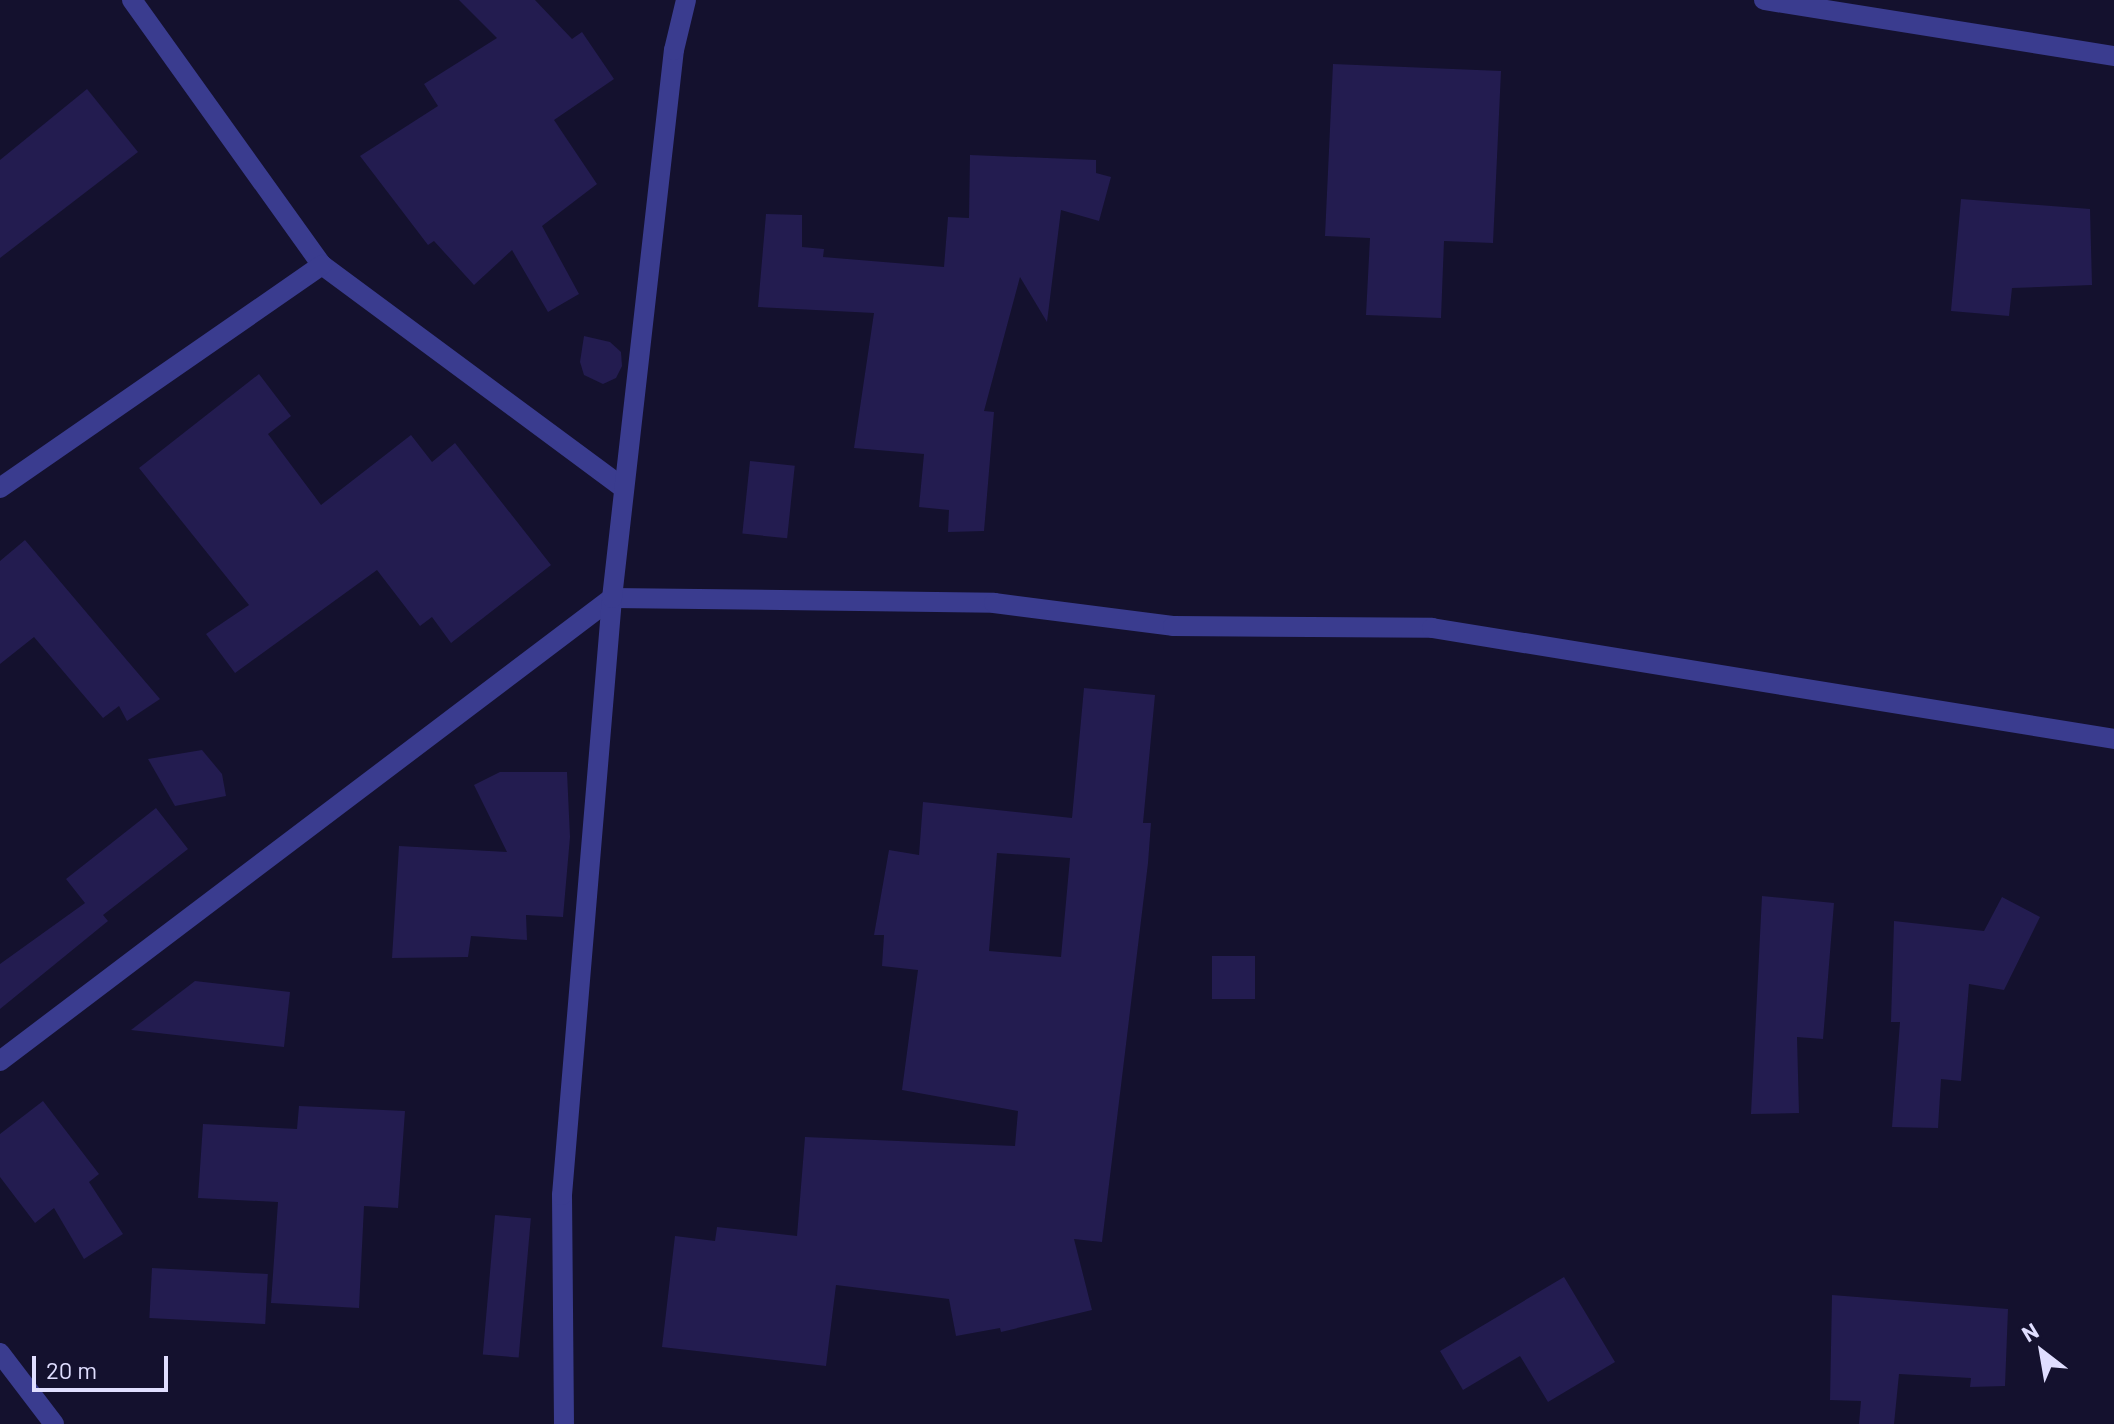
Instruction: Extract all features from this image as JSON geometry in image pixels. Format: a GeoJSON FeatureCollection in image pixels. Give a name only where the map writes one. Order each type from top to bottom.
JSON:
{"type":"FeatureCollection","features":[{"type":"Feature","properties":{"kind":"street"},"geometry":{"type":"LineString","coordinates":[[132,0],[322,265],[622,487]]}},
{"type":"Feature","properties":{"kind":"street"},"geometry":{"type":"LineString","coordinates":[[564,1424],[562,1195],[612,598],[622,487],[674,50],[686,0]]}},
{"type":"Feature","properties":{"kind":"street"},"geometry":{"type":"LineString","coordinates":[[1764,0],[2114,56]]}},
{"type":"Feature","properties":{"kind":"street"},"geometry":{"type":"LineString","coordinates":[[0,488],[322,265]]}},
{"type":"Feature","properties":{"kind":"street"},"geometry":{"type":"LineString","coordinates":[[0,1061],[612,598],[994,603],[1173,626],[1432,628],[2114,739]]}},
{"type":"Feature","properties":{"kind":"street"},"geometry":{"type":"LineString","coordinates":[[0,1353],[54,1424]]}},
{"type":"Feature","properties":{"kind":"building"},"geometry":{"type":"Polygon","coordinates":[[[459,0],[535,0],[572,39],[582,32],[614,79],[554,120],[597,184],[542,226],[579,294],[548,312],[512,250],[474,285],[434,241],[428,245],[360,156],[438,106],[424,84],[497,38],[459,0]]]}},
{"type":"Feature","properties":{"kind":"building"},"geometry":{"type":"Polygon","coordinates":[[[1333,64],[1501,71],[1493,243],[1444,241],[1441,318],[1366,315],[1370,238],[1325,236],[1333,64]]]}},
{"type":"Feature","properties":{"kind":"building"},"geometry":{"type":"Polygon","coordinates":[[[87,89],[138,152],[0,258],[0,160],[87,89]]]}},
{"type":"Feature","properties":{"kind":"building"},"geometry":{"type":"Polygon","coordinates":[[[970,155],[1096,160],[1096,173],[1111,177],[1099,221],[1061,210],[1047,322],[1020,277],[984,411],[994,412],[984,531],[948,532],[949,510],[919,507],[924,454],[854,448],[874,313],[758,307],[766,214],[802,215],[802,247],[824,249],[823,257],[944,267],[948,217],[969,218],[970,155]]]}},
{"type":"Feature","properties":{"kind":"building"},"geometry":{"type":"Polygon","coordinates":[[[1961,199],[2090,209],[2092,285],[2012,288],[2009,316],[1951,311],[1961,199]]]}},
{"type":"Feature","properties":{"kind":"building"},"geometry":{"type":"Polygon","coordinates":[[[584,336],[610,342],[621,352],[622,366],[616,378],[603,384],[584,375],[580,362],[584,336]]]}},
{"type":"Feature","properties":{"kind":"building"},"geometry":{"type":"Polygon","coordinates":[[[259,374],[291,416],[268,434],[321,505],[411,435],[432,462],[455,443],[551,565],[451,643],[432,617],[420,626],[377,570],[235,673],[206,634],[249,605],[139,468],[259,374]]]}},
{"type":"Feature","properties":{"kind":"building"},"geometry":{"type":"Polygon","coordinates":[[[750,461],[795,466],[787,538],[742,534],[750,461]]]}},
{"type":"Feature","properties":{"kind":"building"},"geometry":{"type":"Polygon","coordinates":[[[25,540],[160,699],[127,721],[119,706],[103,718],[34,637],[0,664],[0,561],[25,540]]]}},
{"type":"Feature","properties":{"kind":"building"},"geometry":{"type":"Polygon","coordinates":[[[1084,688],[1155,695],[1143,823],[1151,823],[1148,863],[1102,1242],[1074,1239],[1092,1310],[1001,1332],[1000,1328],[956,1336],[949,1299],[836,1285],[826,1366],[662,1347],[675,1236],[715,1241],[717,1227],[797,1236],[805,1137],[1015,1146],[1018,1111],[902,1090],[918,970],[882,966],[884,935],[874,935],[889,850],[919,855],[923,802],[1072,818],[1084,688]],[[997,853],[989,951],[1061,957],[1070,858],[997,853]]]}},
{"type":"Feature","properties":{"kind":"building"},"geometry":{"type":"Polygon","coordinates":[[[202,750],[222,774],[226,796],[175,806],[148,759],[202,750]]]}},
{"type":"Feature","properties":{"kind":"building"},"geometry":{"type":"Polygon","coordinates":[[[500,772],[567,772],[570,837],[563,917],[526,915],[527,940],[471,936],[468,957],[392,958],[399,846],[507,852],[474,785],[500,772]]]}},
{"type":"Feature","properties":{"kind":"building"},"geometry":{"type":"Polygon","coordinates":[[[156,808],[188,849],[103,915],[108,921],[0,1009],[0,964],[85,903],[66,879],[156,808]]]}},
{"type":"Feature","properties":{"kind":"building"},"geometry":{"type":"Polygon","coordinates":[[[1762,896],[1834,903],[1823,1039],[1797,1037],[1799,1113],[1751,1114],[1762,896]]]}},
{"type":"Feature","properties":{"kind":"building"},"geometry":{"type":"Polygon","coordinates":[[[2002,897],[2040,917],[2004,990],[1969,984],[1961,1081],[1941,1079],[1938,1128],[1892,1127],[1900,1022],[1891,1022],[1894,921],[1984,931],[2002,897]]]}},
{"type":"Feature","properties":{"kind":"building"},"geometry":{"type":"Polygon","coordinates":[[[1212,956],[1255,956],[1255,999],[1212,999],[1212,956]]]}},
{"type":"Feature","properties":{"kind":"building"},"geometry":{"type":"Polygon","coordinates":[[[195,981],[290,992],[284,1047],[131,1030],[195,981]]]}},
{"type":"Feature","properties":{"kind":"building"},"geometry":{"type":"Polygon","coordinates":[[[43,1101],[99,1174],[89,1182],[123,1234],[84,1259],[54,1208],[35,1223],[0,1177],[0,1134],[43,1101]]]}},
{"type":"Feature","properties":{"kind":"building"},"geometry":{"type":"Polygon","coordinates":[[[299,1106],[405,1111],[398,1208],[364,1206],[359,1308],[271,1303],[278,1202],[198,1198],[203,1124],[297,1129],[299,1106]]]}},
{"type":"Feature","properties":{"kind":"building"},"geometry":{"type":"Polygon","coordinates":[[[495,1215],[531,1218],[519,1358],[483,1354],[495,1215]]]}},
{"type":"Feature","properties":{"kind":"building"},"geometry":{"type":"Polygon","coordinates":[[[152,1268],[268,1274],[265,1324],[149,1318],[152,1268]]]}},
{"type":"Feature","properties":{"kind":"building"},"geometry":{"type":"Polygon","coordinates":[[[1564,1277],[1615,1362],[1548,1402],[1520,1356],[1463,1390],[1440,1351],[1564,1277]]]}},
{"type":"Feature","properties":{"kind":"building"},"geometry":{"type":"Polygon","coordinates":[[[1832,1295],[2008,1309],[2005,1386],[1970,1387],[1971,1378],[1899,1374],[1894,1424],[1859,1424],[1861,1401],[1830,1400],[1832,1295]]]}}]}
